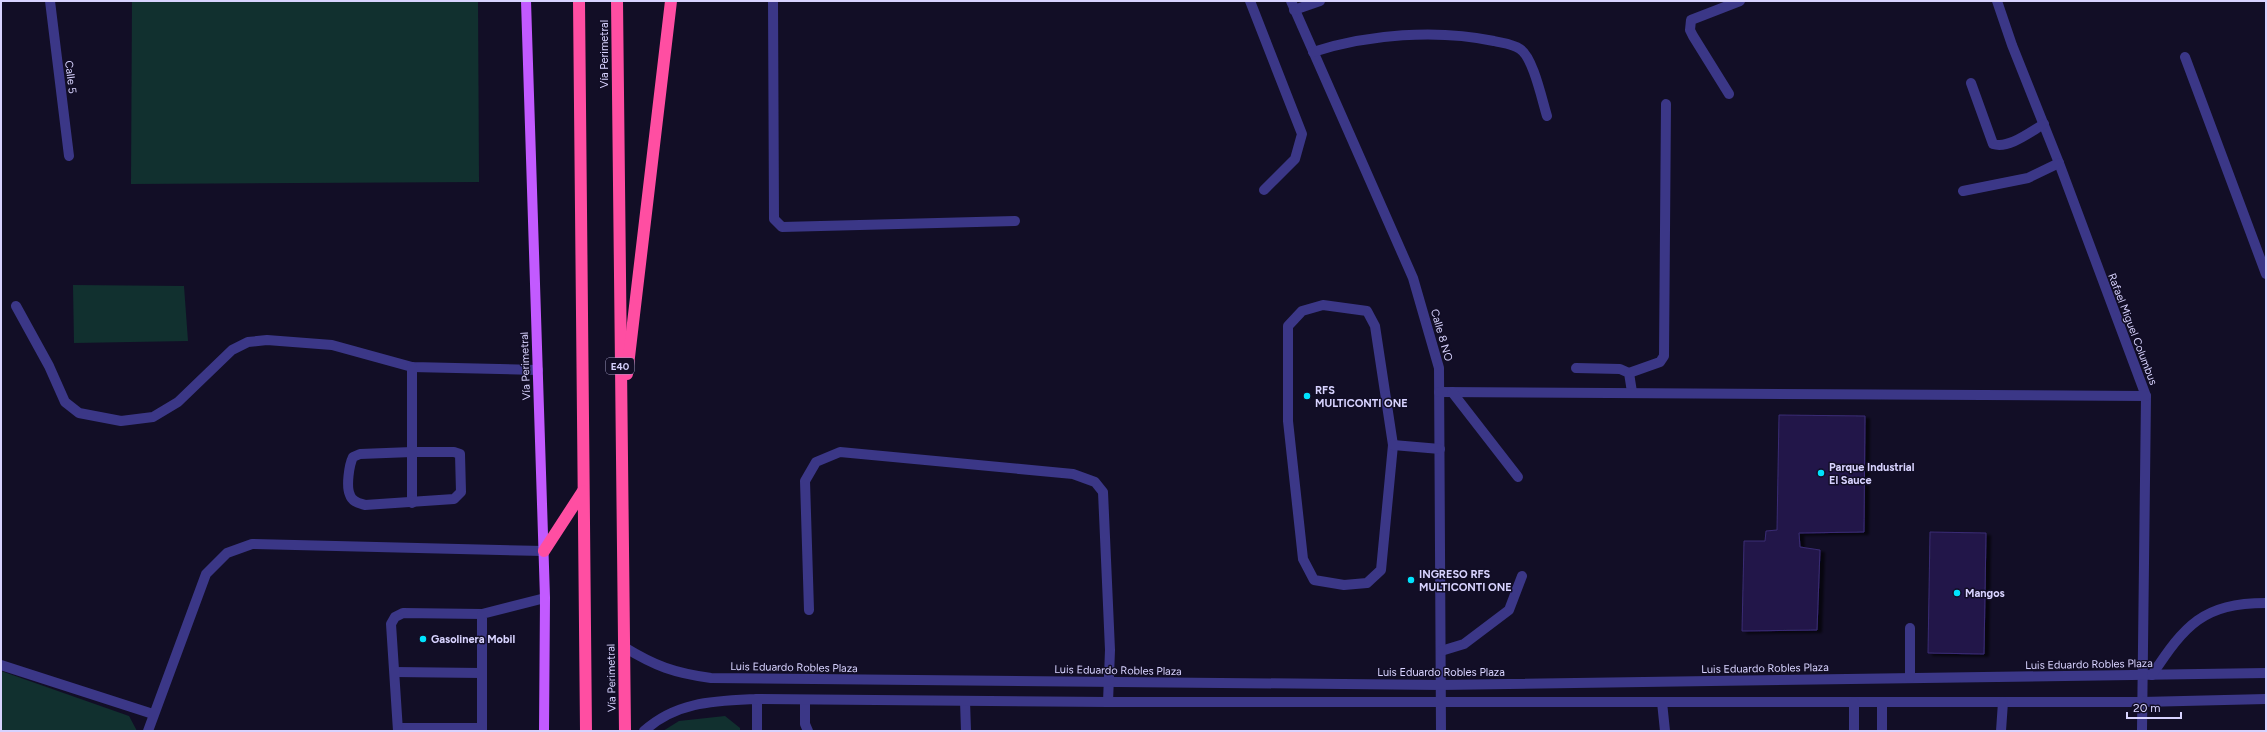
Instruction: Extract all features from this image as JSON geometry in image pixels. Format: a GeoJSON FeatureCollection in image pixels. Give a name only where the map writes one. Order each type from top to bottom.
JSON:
{"type":"FeatureCollection","features":[{"type":"Feature","properties":{"kind":"highway"},"geometry":{"type":"LineString","coordinates":[[579,1],[586,731]]}},
{"type":"Feature","properties":{"kind":"highway","name":"Vía Perimetral"},"geometry":{"type":"LineString","coordinates":[[617,1],[625,731]]}},
{"type":"Feature","properties":{"kind":"highway"},"geometry":{"type":"LineString","coordinates":[[621,423],[672,1]]}},
{"type":"Feature","properties":{"kind":"highway"},"geometry":{"type":"LineString","coordinates":[[544,551],[583,490]]}},
{"type":"Feature","properties":{"kind":"main road","name":"Vía Perimetral"},"geometry":{"type":"LineString","coordinates":[[526,1],[544,551],[544,731]]}},
{"type":"Feature","properties":{"kind":"street","name":"Calle 5"},"geometry":{"type":"LineString","coordinates":[[50,1],[69,156]]}},
{"type":"Feature","properties":{"kind":"street"},"geometry":{"type":"LineString","coordinates":[[773,1],[774,219],[782,226],[1014,221]]}},
{"type":"Feature","properties":{"kind":"street"},"geometry":{"type":"LineString","coordinates":[[1250,1],[1302,134],[1295,159],[1264,190]]}},
{"type":"Feature","properties":{"kind":"street"},"geometry":{"type":"LineString","coordinates":[[1292,5],[1320,1]]}},
{"type":"Feature","properties":{"kind":"street"},"geometry":{"type":"LineString","coordinates":[[1729,94],[1693,36],[1690,30],[1691,20],[1740,1]]}},
{"type":"Feature","properties":{"kind":"street","name":"Rafael Miguel Columbus"},"geometry":{"type":"LineString","coordinates":[[1997,1],[2012,45],[2059,163],[2146,396],[2147,675],[2142,702],[2142,731]]}},
{"type":"Feature","properties":{"kind":"street","name":"Calle 8 NO"},"geometry":{"type":"LineString","coordinates":[[1292,5],[1413,278],[1439,368],[1441,702]]}},
{"type":"Feature","properties":{"kind":"street"},"geometry":{"type":"LineString","coordinates":[[1313,52],[1334,45],[1416,34],[1482,39],[1506,44],[1520,49],[1529,61],[1547,116]]}},
{"type":"Feature","properties":{"kind":"street"},"geometry":{"type":"LineString","coordinates":[[2185,57],[2266,274]]}},
{"type":"Feature","properties":{"kind":"street"},"geometry":{"type":"LineString","coordinates":[[1971,83],[1993,144],[2000,146],[2008,143],[2044,124]]}},
{"type":"Feature","properties":{"kind":"street"},"geometry":{"type":"LineString","coordinates":[[1576,368],[1620,369],[1629,373],[1660,362],[1664,356],[1666,104]]}},
{"type":"Feature","properties":{"kind":"street"},"geometry":{"type":"LineString","coordinates":[[1963,191],[2028,178],[2059,163]]}},
{"type":"Feature","properties":{"kind":"street"},"geometry":{"type":"LineString","coordinates":[[1323,305],[1366,311],[1375,326],[1393,445],[1381,570],[1367,583],[1344,585],[1314,580],[1303,559],[1288,421],[1288,326],[1302,311],[1323,305]]}},
{"type":"Feature","properties":{"kind":"street"},"geometry":{"type":"LineString","coordinates":[[16,306],[48,366],[65,402],[79,413],[121,421],[154,417],[178,402],[232,350],[248,342],[267,340],[332,345],[412,368],[538,370]]}},
{"type":"Feature","properties":{"kind":"street"},"geometry":{"type":"LineString","coordinates":[[412,368],[412,503]]}},
{"type":"Feature","properties":{"kind":"street"},"geometry":{"type":"LineString","coordinates":[[1629,373],[1632,392]]}},
{"type":"Feature","properties":{"kind":"street"},"geometry":{"type":"LineString","coordinates":[[1439,392],[2146,396]]}},
{"type":"Feature","properties":{"kind":"street"},"geometry":{"type":"LineString","coordinates":[[1452,392],[1518,477]]}},
{"type":"Feature","properties":{"kind":"street"},"geometry":{"type":"LineString","coordinates":[[1393,445],[1440,450]]}},
{"type":"Feature","properties":{"kind":"street"},"geometry":{"type":"LineString","coordinates":[[412,452],[454,452],[460,454],[462,460],[461,492],[459,496],[454,499],[412,503],[365,505],[355,502],[349,495],[349,465],[353,457],[360,454],[412,452]]}},
{"type":"Feature","properties":{"kind":"street"},"geometry":{"type":"LineString","coordinates":[[809,610],[805,481],[816,462],[840,452],[1073,474],[1095,482],[1103,492],[1110,650],[1108,702]]}},
{"type":"Feature","properties":{"kind":"street"},"geometry":{"type":"LineString","coordinates":[[148,731],[153,714],[206,574],[227,553],[252,544],[544,551]]}},
{"type":"Feature","properties":{"kind":"street"},"geometry":{"type":"LineString","coordinates":[[1441,651],[1464,644],[1509,610],[1522,576]]}},
{"type":"Feature","properties":{"kind":"street"},"geometry":{"type":"LineString","coordinates":[[482,614],[482,729],[398,730],[391,624],[395,617],[403,613],[482,614],[545,598]]}},
{"type":"Feature","properties":{"kind":"street"},"geometry":{"type":"LineString","coordinates":[[2147,675],[2186,628],[2200,618],[2221,608],[2266,604]]}},
{"type":"Feature","properties":{"kind":"street"},"geometry":{"type":"LineString","coordinates":[[1910,628],[1910,678]]}},
{"type":"Feature","properties":{"kind":"street","name":"Luis Eduardo Robles Plaza"},"geometry":{"type":"LineString","coordinates":[[624,647],[653,664],[680,674],[711,678],[1441,685],[2266,673]]}},
{"type":"Feature","properties":{"kind":"street"},"geometry":{"type":"LineString","coordinates":[[1,665],[153,714]]}},
{"type":"Feature","properties":{"kind":"street"},"geometry":{"type":"LineString","coordinates":[[394,672],[481,673]]}},
{"type":"Feature","properties":{"kind":"street"},"geometry":{"type":"LineString","coordinates":[[644,731],[652,724],[677,710],[703,703],[757,700],[1108,702],[2142,702],[2266,699]]}},
{"type":"Feature","properties":{"kind":"street"},"geometry":{"type":"LineString","coordinates":[[757,700],[757,731]]}},
{"type":"Feature","properties":{"kind":"street"},"geometry":{"type":"LineString","coordinates":[[805,700],[805,724],[808,731]]}},
{"type":"Feature","properties":{"kind":"street"},"geometry":{"type":"LineString","coordinates":[[965,701],[966,731]]}},
{"type":"Feature","properties":{"kind":"street"},"geometry":{"type":"LineString","coordinates":[[1441,702],[1441,731]]}},
{"type":"Feature","properties":{"kind":"street"},"geometry":{"type":"LineString","coordinates":[[1662,702],[1665,731]]}},
{"type":"Feature","properties":{"kind":"street"},"geometry":{"type":"LineString","coordinates":[[1854,702],[1854,731]]}},
{"type":"Feature","properties":{"kind":"street"},"geometry":{"type":"LineString","coordinates":[[1882,702],[1882,731]]}},
{"type":"Feature","properties":{"kind":"street"},"geometry":{"type":"LineString","coordinates":[[2000,731],[2003,702]]}},
{"type":"Feature","properties":{"kind":"green space"},"geometry":{"type":"Polygon","coordinates":[[[132,1],[478,1],[479,182],[131,184],[132,1]]]}},
{"type":"Feature","properties":{"kind":"green space"},"geometry":{"type":"Polygon","coordinates":[[[73,285],[184,286],[188,341],[74,343],[73,285]]]}},
{"type":"Feature","properties":{"kind":"green space"},"geometry":{"type":"Polygon","coordinates":[[[1,671],[129,716],[137,731],[1,731],[1,671]]]}},
{"type":"Feature","properties":{"kind":"green space"},"geometry":{"type":"Polygon","coordinates":[[[725,716],[740,728],[740,731],[663,731],[679,721],[725,716]]]}},
{"type":"Feature","properties":{"kind":"building","name":"Parque Industrial El Sauce"},"geometry":{"type":"Polygon","coordinates":[[[1779,415],[1865,416],[1864,532],[1799,533],[1800,547],[1820,550],[1817,630],[1742,631],[1744,541],[1765,541],[1766,531],[1777,530],[1779,415]]]}},
{"type":"Feature","properties":{"kind":"building","name":"Mangos"},"geometry":{"type":"Polygon","coordinates":[[[1930,532],[1986,533],[1984,654],[1928,653],[1930,532]]]}},
{"type":"Feature","properties":{"kind":"place","name":"RFS MULTICONTI ONE"},"geometry":{"type":"Point","coordinates":[1307,396]}},
{"type":"Feature","properties":{"kind":"place","name":"Parque Industrial El Sauce"},"geometry":{"type":"Point","coordinates":[1821,473]}},
{"type":"Feature","properties":{"kind":"place","name":"INGRESO RFS MULTICONTI ONE"},"geometry":{"type":"Point","coordinates":[1411,580]}},
{"type":"Feature","properties":{"kind":"place","name":"Mangos"},"geometry":{"type":"Point","coordinates":[1957,593]}},
{"type":"Feature","properties":{"kind":"place","name":"Gasolinera Mobil"},"geometry":{"type":"Point","coordinates":[423,639]}}]}
